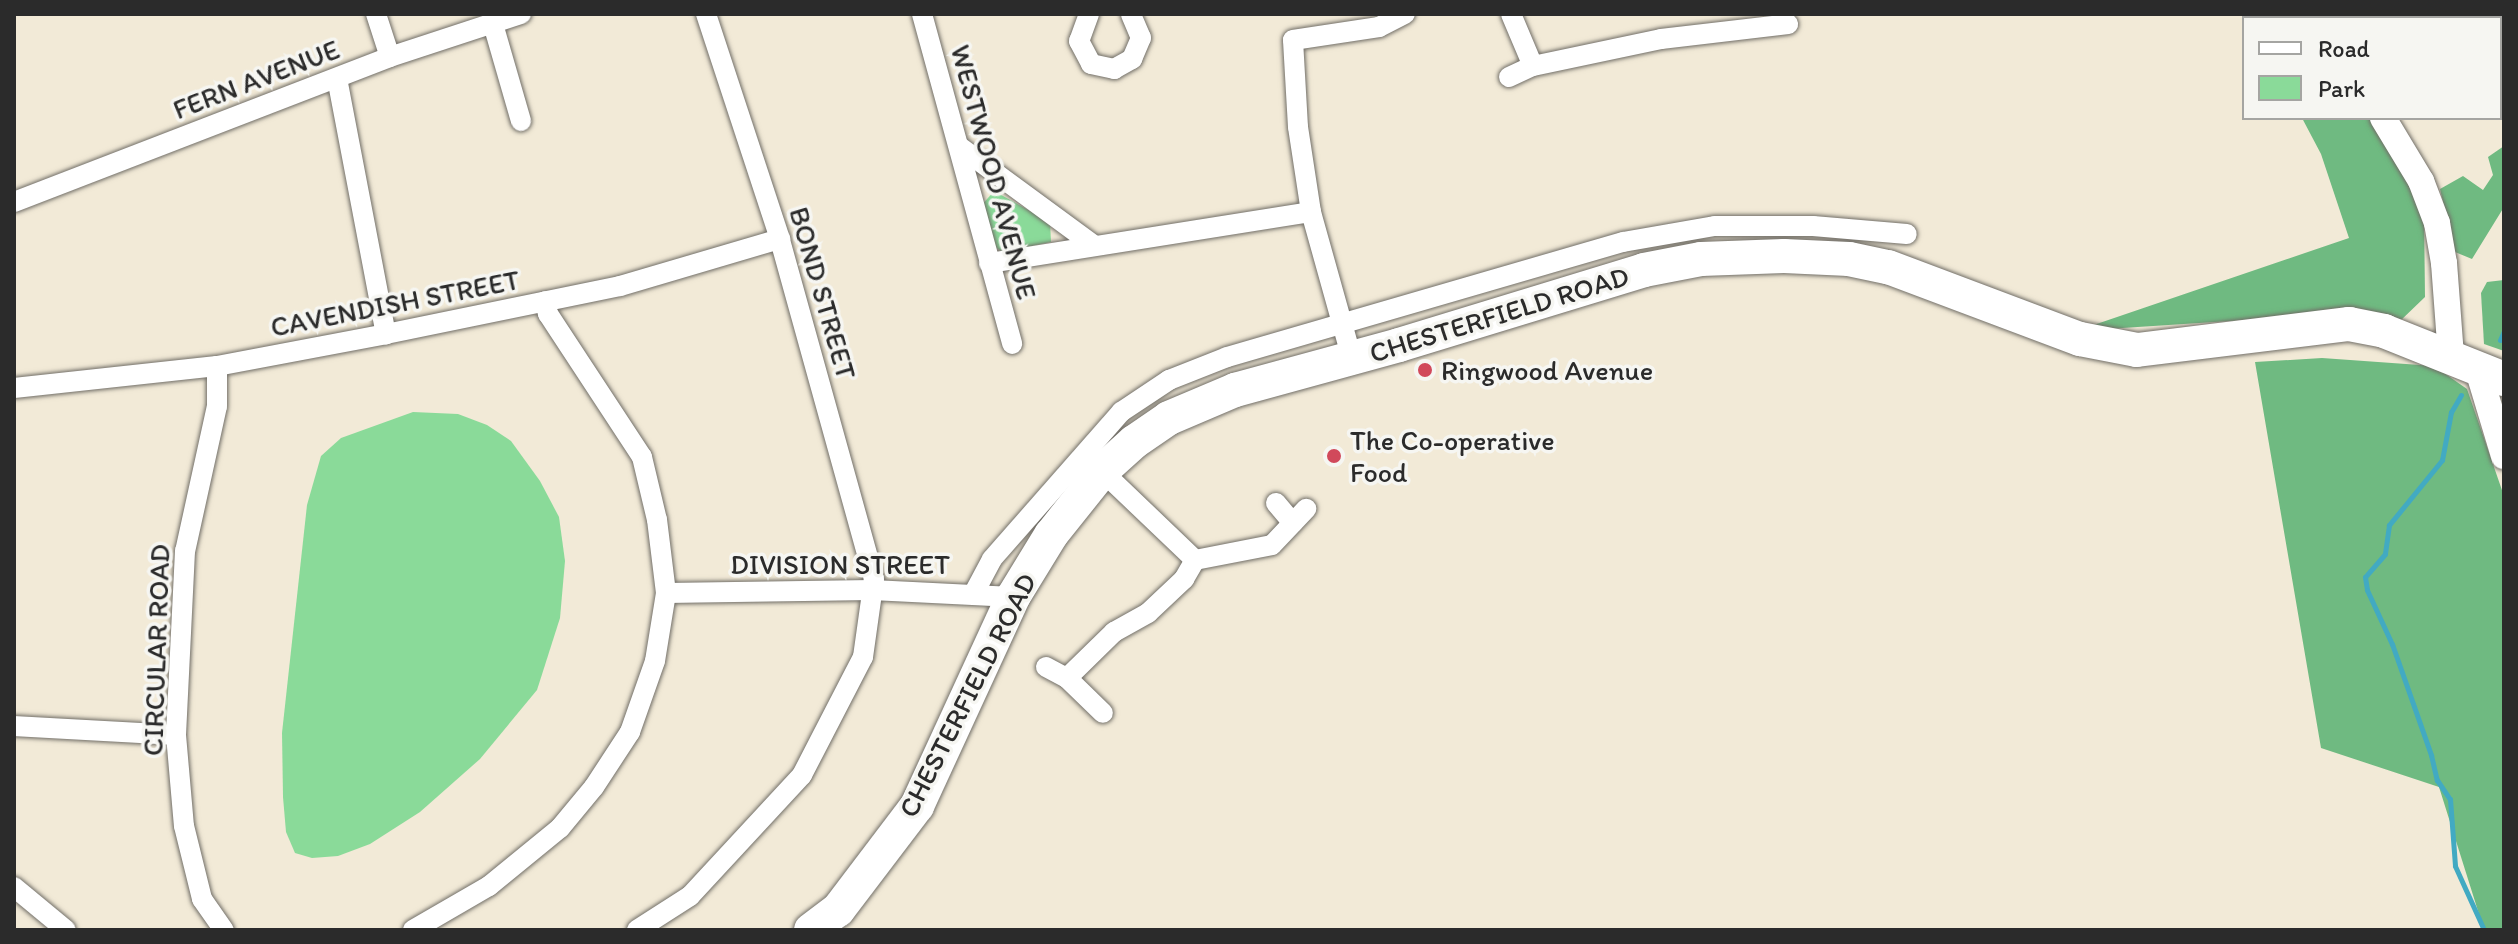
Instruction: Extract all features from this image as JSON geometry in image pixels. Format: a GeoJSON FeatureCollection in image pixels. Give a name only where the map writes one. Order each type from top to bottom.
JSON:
{"type":"FeatureCollection","features":[{"type":"Feature","properties":{"kind":"highway","name":"CHESTERFIELD ROAD"},"geometry":{"type":"LineString","coordinates":[[811,930],[838,910],[917,806],[1013,597],[1051,535],[1102,471],[1169,418],[1235,390],[1352,359],[1644,270],[1701,259],[1784,256],[1849,259],[1888,267],[2080,339],[2137,350],[2349,324],[2384,331],[2477,369]]}},
{"type":"Feature","properties":{"kind":"street"},"geometry":{"type":"LineString","coordinates":[[376,14],[390,57]]}},
{"type":"Feature","properties":{"kind":"street","name":"FERN AVENUE"},"geometry":{"type":"LineString","coordinates":[[14,202],[390,57],[521,14]]}},
{"type":"Feature","properties":{"kind":"street","name":"BOND STREET"},"geometry":{"type":"LineString","coordinates":[[637,930],[690,896],[802,775],[863,657],[874,579],[780,239],[706,14]]}},
{"type":"Feature","properties":{"kind":"street","name":"WESTWOOD AVENUE"},"geometry":{"type":"LineString","coordinates":[[922,14],[1012,344]]}},
{"type":"Feature","properties":{"kind":"street"},"geometry":{"type":"LineString","coordinates":[[1089,14],[1079,41],[1091,64],[1114,69],[1132,59],[1141,38],[1131,14]]}},
{"type":"Feature","properties":{"kind":"street"},"geometry":{"type":"LineString","coordinates":[[1352,359],[1339,322],[1311,212],[1298,127],[1293,40],[1379,27],[1405,14]]}},
{"type":"Feature","properties":{"kind":"street"},"geometry":{"type":"LineString","coordinates":[[1511,14],[1533,66]]}},
{"type":"Feature","properties":{"kind":"street"},"geometry":{"type":"LineString","coordinates":[[493,24],[521,121]]}},
{"type":"Feature","properties":{"kind":"street"},"geometry":{"type":"LineString","coordinates":[[1509,77],[1533,66],[1661,39],[1788,24]]}},
{"type":"Feature","properties":{"kind":"street"},"geometry":{"type":"LineString","coordinates":[[337,78],[386,334]]}},
{"type":"Feature","properties":{"kind":"street"},"geometry":{"type":"LineString","coordinates":[[2384,120],[2421,181],[2437,223],[2444,263],[2504,456]]}},
{"type":"Feature","properties":{"kind":"street"},"geometry":{"type":"LineString","coordinates":[[960,147],[1095,246]]}},
{"type":"Feature","properties":{"kind":"street"},"geometry":{"type":"LineString","coordinates":[[989,263],[1311,212]]}},
{"type":"Feature","properties":{"kind":"street","name":"CHESTERFIELD ROAD"},"geometry":{"type":"LineString","coordinates":[[974,593],[992,559],[1121,412],[1169,380],[1227,357],[1623,242],[1715,226],[1813,226],[1907,234]]}},
{"type":"Feature","properties":{"kind":"street","name":"CAVENDISH STREET"},"geometry":{"type":"LineString","coordinates":[[14,388],[217,366],[386,334],[620,286],[780,239]]}},
{"type":"Feature","properties":{"kind":"street"},"geometry":{"type":"LineString","coordinates":[[413,930],[489,886],[560,828],[594,787],[630,732],[655,661],[666,593],[657,520],[642,457],[548,314],[545,301]]}},
{"type":"Feature","properties":{"kind":"street","name":"CIRCULAR ROAD"},"geometry":{"type":"LineString","coordinates":[[217,366],[217,406],[185,551],[176,735],[184,826],[202,899],[224,930]]}},
{"type":"Feature","properties":{"kind":"street"},"geometry":{"type":"LineString","coordinates":[[1102,471],[1195,560]]}},
{"type":"Feature","properties":{"kind":"street"},"geometry":{"type":"LineString","coordinates":[[1067,678],[1114,632],[1148,613],[1184,579],[1195,560],[1272,545],[1300,516],[1276,503]]}},
{"type":"Feature","properties":{"kind":"street","name":"DIVISION STREET"},"geometry":{"type":"LineString","coordinates":[[666,593],[872,590],[1013,597]]}},
{"type":"Feature","properties":{"kind":"street"},"geometry":{"type":"LineString","coordinates":[[1046,667],[1067,678],[1103,713]]}},
{"type":"Feature","properties":{"kind":"street"},"geometry":{"type":"LineString","coordinates":[[14,726],[176,735]]}},
{"type":"Feature","properties":{"kind":"street"},"geometry":{"type":"LineString","coordinates":[[14,887],[66,930]]}},
{"type":"Feature","properties":{"kind":"green space"},"geometry":{"type":"Polygon","coordinates":[[[2303,120],[2371,120],[2419,195],[2424,212],[2425,297],[2399,322],[2322,315],[2076,331],[2349,238],[2321,154],[2303,120]]]}},
{"type":"Feature","properties":{"kind":"green space"},"geometry":{"type":"Polygon","coordinates":[[[2504,146],[2504,207],[2472,259],[2455,252],[2440,189],[2463,176],[2483,190],[2493,175],[2488,157],[2504,146]]]}},
{"type":"Feature","properties":{"kind":"green space"},"geometry":{"type":"Polygon","coordinates":[[[994,191],[1050,222],[1051,242],[1003,252],[993,246],[981,206],[994,191]]]}},
{"type":"Feature","properties":{"kind":"green space"},"geometry":{"type":"Polygon","coordinates":[[[2504,280],[2504,351],[2484,344],[2481,293],[2487,282],[2504,280]]]}},
{"type":"Feature","properties":{"kind":"green space"},"geometry":{"type":"Polygon","coordinates":[[[2322,358],[2434,366],[2467,389],[2504,496],[2504,930],[2484,930],[2439,787],[2321,748],[2255,362],[2322,358]]]}},
{"type":"Feature","properties":{"kind":"green space"},"geometry":{"type":"Polygon","coordinates":[[[413,412],[458,414],[487,425],[511,441],[540,481],[559,517],[565,561],[560,618],[537,690],[480,759],[420,812],[370,844],[338,856],[312,858],[295,853],[286,832],[282,733],[307,505],[321,456],[341,438],[413,412]]]}},
{"type":"Feature","properties":{"kind":"waterway"},"geometry":{"type":"LineString","coordinates":[[2500,340],[2504,331]]}},
{"type":"Feature","properties":{"kind":"waterway"},"geometry":{"type":"LineString","coordinates":[[2461,395],[2451,412],[2442,460],[2389,525],[2385,554],[2365,577],[2367,590],[2392,644],[2437,780],[2450,799],[2455,866],[2484,930]]}},
{"type":"Feature","properties":{"kind":"place","name":"Ringwood Avenue"},"geometry":{"type":"Point","coordinates":[1425,370]}},
{"type":"Feature","properties":{"kind":"place","name":"The Co-operative Food"},"geometry":{"type":"Point","coordinates":[1334,456]}}]}
